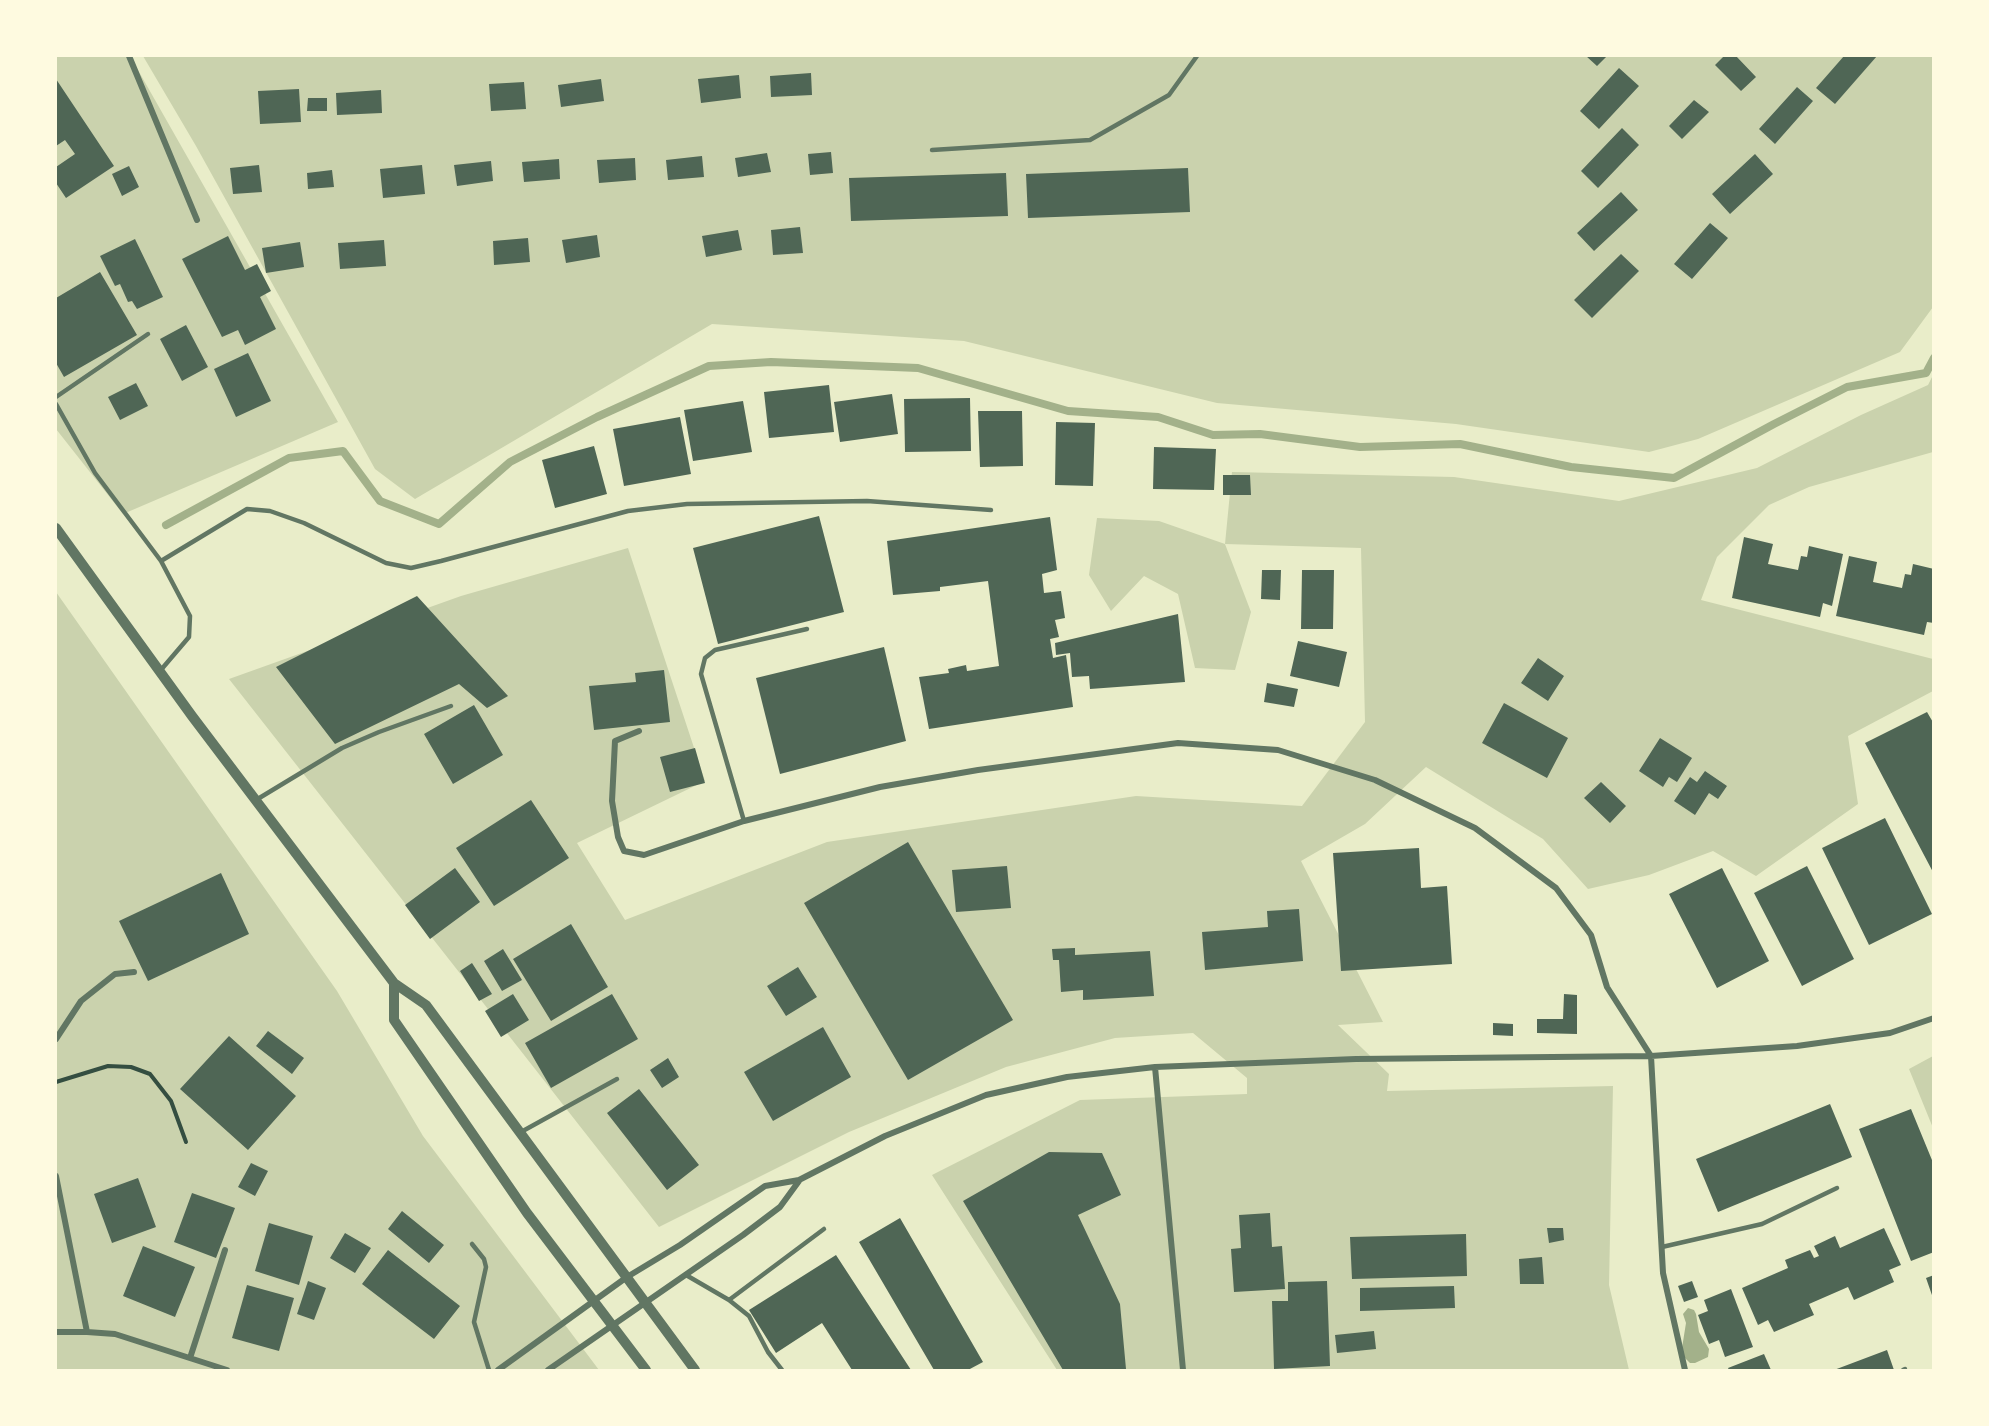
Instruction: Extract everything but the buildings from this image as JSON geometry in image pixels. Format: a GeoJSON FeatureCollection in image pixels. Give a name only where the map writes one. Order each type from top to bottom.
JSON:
{"type":"FeatureCollection","features":[{"type":"Feature","properties":{"kind":"street"},"geometry":{"type":"LineString","coordinates":[[129,56],[197,220]]}},
{"type":"Feature","properties":{"kind":"street"},"geometry":{"type":"LineString","coordinates":[[56,528],[394,983],[426,1005],[695,1371]]}},
{"type":"Feature","properties":{"kind":"street"},"geometry":{"type":"LineString","coordinates":[[639,731],[615,741],[612,801],[618,837],[624,851],[644,855],[744,821],[880,787],[978,770],[1178,743],[1278,750],[1375,780],[1475,828],[1556,888],[1591,935],[1607,987],[1652,1056],[1663,1273],[1684,1371]]}},
{"type":"Feature","properties":{"kind":"street"},"geometry":{"type":"LineString","coordinates":[[56,1039],[81,1001],[115,974],[134,972]]}},
{"type":"Feature","properties":{"kind":"street"},"geometry":{"type":"LineString","coordinates":[[394,983],[394,1020],[527,1213],[646,1371]]}},
{"type":"Feature","properties":{"kind":"street"},"geometry":{"type":"LineString","coordinates":[[498,1371],[627,1277],[680,1245],[765,1186],[799,1180],[885,1136],[986,1095],[1066,1077],[1155,1067],[1356,1059],[1652,1056],[1797,1046],[1890,1033],[1934,1018]]}},
{"type":"Feature","properties":{"kind":"street"},"geometry":{"type":"LineString","coordinates":[[1155,1067],[1183,1371]]}},
{"type":"Feature","properties":{"kind":"street"},"geometry":{"type":"LineString","coordinates":[[56,1176],[87,1332]]}},
{"type":"Feature","properties":{"kind":"street"},"geometry":{"type":"LineString","coordinates":[[548,1371],[780,1207],[799,1180]]}},
{"type":"Feature","properties":{"kind":"street"},"geometry":{"type":"LineString","coordinates":[[190,1358],[225,1250]]}},
{"type":"Feature","properties":{"kind":"street"},"geometry":{"type":"LineString","coordinates":[[56,1332],[116,1334],[227,1371]]}},
{"type":"Feature","properties":{"kind":"lane"},"geometry":{"type":"LineString","coordinates":[[932,150],[1090,140],[1169,95],[1197,56]]}},
{"type":"Feature","properties":{"kind":"lane"},"geometry":{"type":"LineString","coordinates":[[56,397],[148,334]]}},
{"type":"Feature","properties":{"kind":"lane"},"geometry":{"type":"LineString","coordinates":[[56,404],[95,473],[162,561],[190,616],[189,638],[160,671]]}},
{"type":"Feature","properties":{"kind":"lane"},"geometry":{"type":"LineString","coordinates":[[162,561],[247,509],[270,511],[304,523],[386,563],[411,568],[628,511],[687,504],[867,501],[991,510]]}},
{"type":"Feature","properties":{"kind":"lane"},"geometry":{"type":"LineString","coordinates":[[744,821],[701,674],[705,657],[715,650],[807,629]]}},
{"type":"Feature","properties":{"kind":"lane"},"geometry":{"type":"LineString","coordinates":[[256,800],[342,748],[451,706]]}},
{"type":"Feature","properties":{"kind":"lane"},"geometry":{"type":"LineString","coordinates":[[520,1132],[617,1079]]}},
{"type":"Feature","properties":{"kind":"lane"},"geometry":{"type":"LineString","coordinates":[[1662,1247],[1762,1224],[1836,1188]]}},
{"type":"Feature","properties":{"kind":"lane"},"geometry":{"type":"LineString","coordinates":[[729,1300],[824,1229]]}},
{"type":"Feature","properties":{"kind":"lane"},"geometry":{"type":"LineString","coordinates":[[472,1244],[484,1259],[486,1267],[474,1322],[489,1371]]}},
{"type":"Feature","properties":{"kind":"lane"},"geometry":{"type":"LineString","coordinates":[[686,1275],[729,1300],[749,1316],[768,1352],[782,1371]]}},
{"type":"Feature","properties":{"kind":"path"},"geometry":{"type":"LineString","coordinates":[[56,1082],[108,1066],[131,1067],[150,1074],[171,1101],[186,1142]]}},
{"type":"Feature","properties":{"kind":"shaded area"},"geometry":{"type":"Polygon","coordinates":[[[56,56],[130,56],[338,422],[123,514],[56,429],[56,56]]]}},
{"type":"Feature","properties":{"kind":"shaded area"},"geometry":{"type":"Polygon","coordinates":[[[143,56],[1933,56],[1933,307],[1900,352],[1698,439],[1649,452],[1456,424],[1217,403],[964,341],[712,324],[415,499],[375,469],[196,146],[143,56]]]}},
{"type":"Feature","properties":{"kind":"shaded area"},"geometry":{"type":"Polygon","coordinates":[[[1933,375],[1933,452],[1809,487],[1769,505],[1717,557],[1701,600],[1933,659],[1933,691],[1848,736],[1858,804],[1756,876],[1713,851],[1649,875],[1588,889],[1543,839],[1426,767],[1365,824],[1301,861],[1383,1022],[1338,1025],[1389,1074],[1387,1091],[1613,1086],[1609,1285],[1629,1370],[1057,1370],[932,1175],[1080,1100],[1247,1094],[1247,1078],[1193,1033],[1115,1038],[1006,1067],[849,1132],[659,1227],[229,679],[461,596],[628,548],[705,781],[577,843],[625,920],[827,842],[1136,796],[1302,806],[1365,722],[1361,548],[1225,544],[1232,472],[1454,477],[1619,501],[1757,468],[1861,415],[1928,385],[1933,375]]]}},
{"type":"Feature","properties":{"kind":"shaded area"},"geometry":{"type":"Polygon","coordinates":[[[1097,518],[1159,521],[1225,544],[1251,612],[1235,670],[1195,668],[1178,594],[1144,576],[1111,611],[1089,575],[1097,518]]]}},
{"type":"Feature","properties":{"kind":"shaded area"},"geometry":{"type":"Polygon","coordinates":[[[56,592],[337,991],[423,1136],[599,1370],[56,1370],[56,592]]]}},
{"type":"Feature","properties":{"kind":"shaded area"},"geometry":{"type":"Polygon","coordinates":[[[1933,1056],[1933,1128],[1909,1069],[1933,1056]]]}},
{"type":"Feature","properties":{"kind":"shaded area"},"geometry":{"type":"Polygon","coordinates":[[[1688,1308],[1694,1310],[1699,1332],[1709,1349],[1708,1357],[1695,1363],[1690,1363],[1683,1356],[1686,1323],[1683,1314],[1688,1308]]]}},
{"type":"Feature","properties":{"kind":"waterway"},"geometry":{"type":"LineString","coordinates":[[166,525],[289,458],[343,451],[380,501],[439,524],[510,462],[597,417],[709,366],[771,362],[918,368],[1068,411],[1158,417],[1213,435],[1260,434],[1360,447],[1460,444],[1571,467],[1674,478],[1847,387],[1926,373],[1934,358]]}}]}
